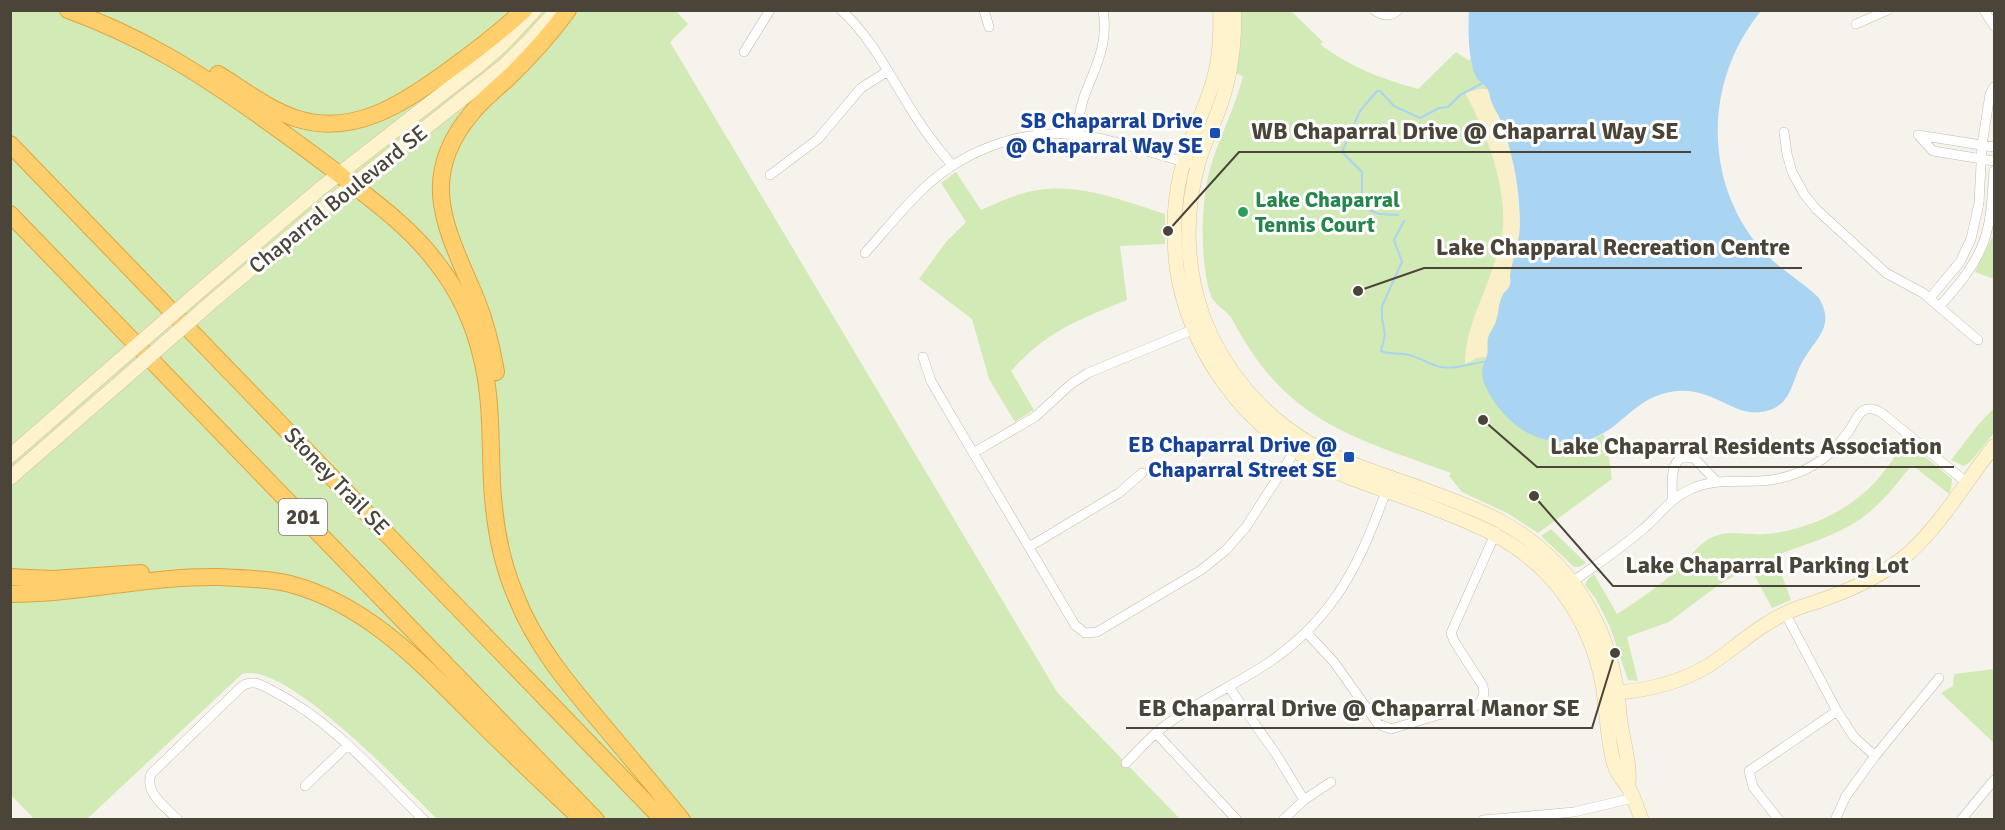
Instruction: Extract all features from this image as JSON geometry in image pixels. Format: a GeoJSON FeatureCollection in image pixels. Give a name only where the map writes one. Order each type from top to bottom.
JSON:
{"type":"FeatureCollection","features":[{"type":"Feature","properties":{"kind":"highway"},"geometry":{"type":"LineString","coordinates":[[68,11],[104,20],[162,43],[291,116],[318,123],[338,124],[370,117],[404,101],[480,48],[524,10]]}},
{"type":"Feature","properties":{"kind":"highway"},"geometry":{"type":"LineString","coordinates":[[497,528],[498,401],[495,366],[482,314],[444,221],[441,176],[451,145],[464,123],[479,105],[532,54],[568,10]]}},
{"type":"Feature","properties":{"kind":"highway"},"geometry":{"type":"LineString","coordinates":[[68,11],[126,33],[170,56],[223,91],[352,184],[396,220],[429,252],[448,279],[468,316],[478,342],[487,384],[497,528],[501,553],[514,594],[531,630],[566,680],[682,819]]}},
{"type":"Feature","properties":{"kind":"highway","name":"Stoney Trail SE"},"geometry":{"type":"LineString","coordinates":[[10,144],[663,819]]}},
{"type":"Feature","properties":{"kind":"highway","name":"201"},"geometry":{"type":"LineString","coordinates":[[10,214],[596,819]]}},
{"type":"Feature","properties":{"kind":"highway"},"geometry":{"type":"LineString","coordinates":[[10,577],[52,579],[200,570],[239,573],[288,584],[320,595],[351,610],[399,644],[428,669],[581,819]]}},
{"type":"Feature","properties":{"kind":"highway"},"geometry":{"type":"LineString","coordinates":[[10,594],[63,592],[196,578],[230,578],[288,584]]}},
{"type":"Feature","properties":{"kind":"street","name":"Chaparral Boulevard SE"},"geometry":{"type":"LineString","coordinates":[[10,456],[203,288],[339,174],[479,65],[501,46],[535,10]]}},
{"type":"Feature","properties":{"kind":"street","name":"Chaparral Boulevard SE"},"geometry":{"type":"LineString","coordinates":[[10,478],[214,300],[352,184],[505,65],[557,10]]}},
{"type":"Feature","properties":{"kind":"street"},"geometry":{"type":"LineString","coordinates":[[744,52],[770,10]]}},
{"type":"Feature","properties":{"kind":"street"},"geometry":{"type":"LineString","coordinates":[[841,10],[866,37],[914,114],[952,165]]}},
{"type":"Feature","properties":{"kind":"street"},"geometry":{"type":"LineString","coordinates":[[984,10],[989,27]]}},
{"type":"Feature","properties":{"kind":"street"},"geometry":{"type":"LineString","coordinates":[[1076,135],[1082,104],[1102,51],[1105,25],[1103,10]]}},
{"type":"Feature","properties":{"kind":"street"},"geometry":{"type":"LineString","coordinates":[[1220,10],[1220,41],[1214,78],[1191,164],[1189,240],[1200,326],[1248,392],[1299,445],[1335,456],[1389,484],[1472,508],[1499,528],[1541,548],[1567,586],[1591,609],[1602,633],[1612,662],[1611,693],[1630,774],[1630,793],[1642,819]]}},
{"type":"Feature","properties":{"kind":"street"},"geometry":{"type":"LineString","coordinates":[[1191,164],[1228,80],[1233,51],[1234,10]]}},
{"type":"Feature","properties":{"kind":"street"},"geometry":{"type":"LineString","coordinates":[[1374,10],[1386,15],[1398,10]]}},
{"type":"Feature","properties":{"kind":"street"},"geometry":{"type":"LineString","coordinates":[[1856,24],[1888,10]]}},
{"type":"Feature","properties":{"kind":"street"},"geometry":{"type":"LineString","coordinates":[[1984,10],[1995,26]]}},
{"type":"Feature","properties":{"kind":"street"},"geometry":{"type":"LineString","coordinates":[[770,175],[818,139],[861,88],[888,71]]}},
{"type":"Feature","properties":{"kind":"street"},"geometry":{"type":"LineString","coordinates":[[1930,298],[1960,262],[1971,239],[1979,203],[1982,145],[1990,94],[1995,87]]}},
{"type":"Feature","properties":{"kind":"street"},"geometry":{"type":"LineString","coordinates":[[1784,132],[1787,154],[1794,176],[1816,209],[1886,273],[1930,298],[1978,340]]}},
{"type":"Feature","properties":{"kind":"street"},"geometry":{"type":"LineString","coordinates":[[865,253],[918,194],[952,165],[1007,141],[1044,135],[1076,135],[1109,140],[1191,164]]}},
{"type":"Feature","properties":{"kind":"street"},"geometry":{"type":"LineString","coordinates":[[1995,147],[1917,135],[1933,151],[1995,161]]}},
{"type":"Feature","properties":{"kind":"street"},"geometry":{"type":"LineString","coordinates":[[1939,307],[1971,267],[1984,240],[1995,171]]}},
{"type":"Feature","properties":{"kind":"street"},"geometry":{"type":"LineString","coordinates":[[973,453],[1035,417],[1066,388],[1088,373],[1200,326]]}},
{"type":"Feature","properties":{"kind":"street"},"geometry":{"type":"LineString","coordinates":[[923,357],[931,381],[973,453],[1076,625],[1085,633],[1093,633],[1201,570],[1226,550],[1246,527],[1299,445]]}},
{"type":"Feature","properties":{"kind":"street"},"geometry":{"type":"LineString","coordinates":[[1567,586],[1640,532],[1672,501],[1694,488],[1717,482],[1765,481],[1802,471],[1830,453],[1845,437],[1859,413],[1871,409],[1882,413],[1966,482]]}},
{"type":"Feature","properties":{"kind":"street"},"geometry":{"type":"LineString","coordinates":[[1611,693],[1651,688],[1681,679],[1710,664],[1756,630],[1785,614],[1832,597],[1872,578],[1907,554],[1936,526],[1966,482],[1995,446]]}},
{"type":"Feature","properties":{"kind":"street"},"geometry":{"type":"LineString","coordinates":[[1672,501],[1673,468],[1681,458],[1690,457],[1695,460],[1717,482]]}},
{"type":"Feature","properties":{"kind":"street"},"geometry":{"type":"LineString","coordinates":[[1029,546],[1119,493],[1142,473]]}},
{"type":"Feature","properties":{"kind":"street"},"geometry":{"type":"LineString","coordinates":[[1126,763],[1169,723],[1269,662],[1306,632],[1331,605],[1349,578],[1366,544],[1389,484]]}},
{"type":"Feature","properties":{"kind":"street"},"geometry":{"type":"LineString","coordinates":[[1306,632],[1334,662],[1373,717],[1384,728],[1394,729],[1475,706],[1483,697],[1483,686],[1451,633],[1499,528]]}},
{"type":"Feature","properties":{"kind":"street"},"geometry":{"type":"LineString","coordinates":[[1785,614],[1837,711],[1854,737],[1875,756]]}},
{"type":"Feature","properties":{"kind":"street"},"geometry":{"type":"LineString","coordinates":[[1835,819],[1846,796],[1875,756],[1939,678]]}},
{"type":"Feature","properties":{"kind":"street"},"geometry":{"type":"LineString","coordinates":[[178,819],[151,791],[149,782],[151,774],[244,684],[256,683],[282,696],[317,719],[348,745],[424,819]]}},
{"type":"Feature","properties":{"kind":"street"},"geometry":{"type":"LineString","coordinates":[[1229,687],[1276,754],[1304,800]]}},
{"type":"Feature","properties":{"kind":"street"},"geometry":{"type":"LineString","coordinates":[[1779,819],[1754,787],[1749,771],[1837,711]]}},
{"type":"Feature","properties":{"kind":"street"},"geometry":{"type":"LineString","coordinates":[[1156,733],[1237,819]]}},
{"type":"Feature","properties":{"kind":"street"},"geometry":{"type":"LineString","coordinates":[[305,786],[348,745]]}},
{"type":"Feature","properties":{"kind":"street"},"geometry":{"type":"LineString","coordinates":[[1961,819],[1995,780]]}},
{"type":"Feature","properties":{"kind":"street"},"geometry":{"type":"LineString","coordinates":[[1282,819],[1304,800],[1331,782]]}},
{"type":"Feature","properties":{"kind":"street"},"geometry":{"type":"LineString","coordinates":[[1483,819],[1575,812],[1630,793]]}},
{"type":"Feature","properties":{"kind":"green space"},"geometry":{"type":"Polygon","coordinates":[[[675,10],[688,24],[670,42],[1057,692],[1180,819],[437,819],[373,756],[315,706],[287,686],[262,675],[242,674],[87,819],[34,819],[11,795],[11,11],[675,10]]]}},
{"type":"Feature","properties":{"kind":"green space"},"geometry":{"type":"Polygon","coordinates":[[[1239,11],[1291,11],[1323,42],[1320,44],[1331,52],[1355,66],[1418,89],[1456,52],[1471,60],[1478,80],[1488,89],[1517,249],[1482,371],[1488,389],[1498,406],[1512,421],[1528,432],[1546,440],[1565,443],[1584,442],[1603,434],[1606,438],[1612,479],[1538,533],[1509,514],[1462,492],[1449,476],[1451,473],[1351,435],[1324,421],[1298,403],[1275,381],[1253,354],[1230,316],[1211,296],[1205,271],[1204,200],[1213,159],[1243,76],[1235,73],[1239,11]]]}},
{"type":"Feature","properties":{"kind":"green space"},"geometry":{"type":"Polygon","coordinates":[[[956,172],[981,210],[1023,193],[1054,188],[1086,191],[1165,214],[1165,244],[1120,246],[1127,300],[1064,328],[1037,346],[1011,371],[1034,410],[1015,422],[989,379],[972,319],[919,279],[946,242],[966,222],[941,183],[956,172]]]}},
{"type":"Feature","properties":{"kind":"green space"},"geometry":{"type":"Polygon","coordinates":[[[1992,237],[1994,238],[1994,279],[1975,272],[1992,237]]]}},
{"type":"Feature","properties":{"kind":"green space"},"geometry":{"type":"Polygon","coordinates":[[[1994,408],[1994,433],[1964,466],[1951,460],[1978,425],[1994,408]]]}},
{"type":"Feature","properties":{"kind":"green space"},"geometry":{"type":"Polygon","coordinates":[[[1906,441],[1952,479],[1949,494],[1912,465],[1880,502],[1852,524],[1828,536],[1775,556],[1791,600],[1772,608],[1750,567],[1720,584],[1669,622],[1627,637],[1638,681],[1628,680],[1610,627],[1596,599],[1585,585],[1588,579],[1594,574],[1617,614],[1665,580],[1699,546],[1713,537],[1726,533],[1782,532],[1812,523],[1840,510],[1876,481],[1906,441]]]}},
{"type":"Feature","properties":{"kind":"green space"},"geometry":{"type":"Polygon","coordinates":[[[1551,529],[1586,563],[1574,567],[1541,536],[1551,529]]]}},
{"type":"Feature","properties":{"kind":"green space"},"geometry":{"type":"Polygon","coordinates":[[[1994,669],[1994,743],[1941,693],[1953,686],[1954,674],[1994,669]]]}},
{"type":"Feature","properties":{"kind":"sand"},"geometry":{"type":"Polygon","coordinates":[[[1488,89],[1512,156],[1520,226],[1510,284],[1503,294],[1496,322],[1489,334],[1486,357],[1477,358],[1465,364],[1470,331],[1497,255],[1503,228],[1501,194],[1493,158],[1465,93],[1488,89]]]}},
{"type":"Feature","properties":{"kind":"water"},"geometry":{"type":"Polygon","coordinates":[[[1469,11],[1761,11],[1742,38],[1729,67],[1721,98],[1718,129],[1720,161],[1728,191],[1741,221],[1767,255],[1819,298],[1825,316],[1825,324],[1819,337],[1799,367],[1790,392],[1780,405],[1761,412],[1750,412],[1697,392],[1670,392],[1653,397],[1617,424],[1592,439],[1575,442],[1546,440],[1533,436],[1516,425],[1498,407],[1485,384],[1482,370],[1488,351],[1488,338],[1495,323],[1501,298],[1510,283],[1520,226],[1519,199],[1505,132],[1488,90],[1477,79],[1473,70],[1469,44],[1469,11]]]}},
{"type":"Feature","properties":{"kind":"waterway"},"geometry":{"type":"LineString","coordinates":[[1398,215],[1379,214],[1369,210],[1362,197],[1362,172],[1342,152],[1360,111],[1377,91],[1380,91],[1394,106],[1420,118],[1439,108],[1448,107],[1460,95],[1481,84]]}},
{"type":"Feature","properties":{"kind":"waterway"},"geometry":{"type":"LineString","coordinates":[[1404,221],[1394,240],[1402,262],[1382,306],[1385,335],[1381,351],[1413,356],[1432,365],[1447,368],[1484,362]]}},
{"type":"Feature","properties":{"kind":"place","name":"SB Chaparral Drive @ Chaparral Way SE"},"geometry":{"type":"Point","coordinates":[1215,133]}},
{"type":"Feature","properties":{"kind":"place","name":"Lake Chaparral Tennis Court"},"geometry":{"type":"Point","coordinates":[1243,212]}},
{"type":"Feature","properties":{"kind":"place","name":"WB Chaparral Drive @ Chaparral Way SE"},"geometry":{"type":"Point","coordinates":[1168,231]}},
{"type":"Feature","properties":{"kind":"place","name":"Lake Chapparal Recreation Centre"},"geometry":{"type":"Point","coordinates":[1358,291]}},
{"type":"Feature","properties":{"kind":"place","name":"Lake Chaparral Residents Association"},"geometry":{"type":"Point","coordinates":[1483,420]}},
{"type":"Feature","properties":{"kind":"place","name":"EB Chaparral Drive @ Chaparral Street SE"},"geometry":{"type":"Point","coordinates":[1349,457]}},
{"type":"Feature","properties":{"kind":"place","name":"Lake Chaparral Parking Lot"},"geometry":{"type":"Point","coordinates":[1534,496]}},
{"type":"Feature","properties":{"kind":"place","name":"EB Chaparral Drive @ Chaparral Manor SE"},"geometry":{"type":"Point","coordinates":[1615,653]}}]}
